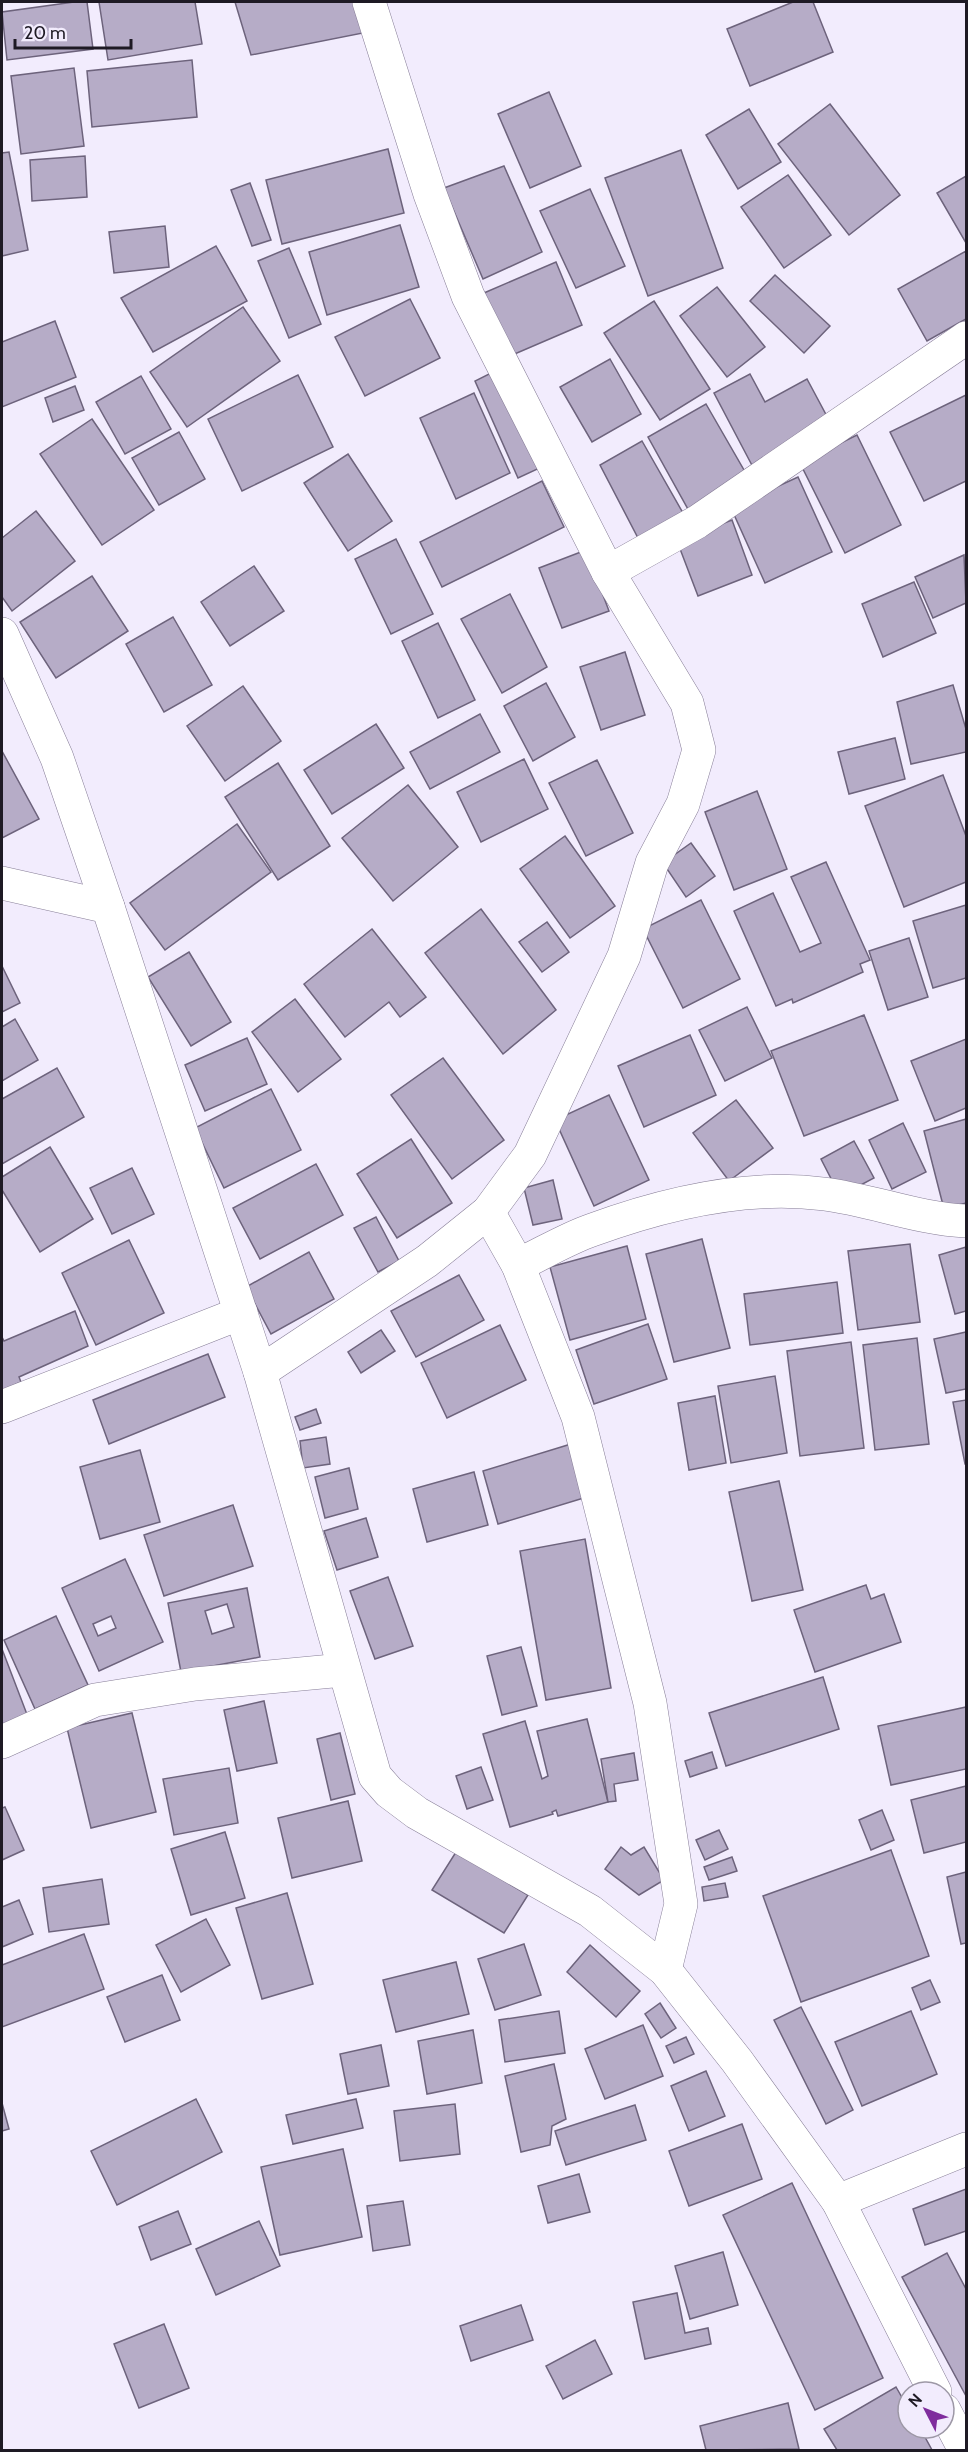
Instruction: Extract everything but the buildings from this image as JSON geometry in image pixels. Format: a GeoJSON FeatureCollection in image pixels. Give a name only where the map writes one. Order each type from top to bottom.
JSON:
{"type":"FeatureCollection","features":[{"type":"Feature","properties":{"kind":"street"},"geometry":{"type":"LineString","coordinates":[[260,1372],[427,1262],[488,1212],[530,1155],[624,956],[652,863],[683,804],[699,750],[687,703],[608,572],[468,296],[430,194],[369,2]]}},
{"type":"Feature","properties":{"kind":"street"},"geometry":{"type":"LineString","coordinates":[[608,572],[697,522],[966,338]]}},
{"type":"Feature","properties":{"kind":"street"},"geometry":{"type":"LineString","coordinates":[[2,634],[57,758],[108,906],[241,1313],[260,1372],[375,1776],[389,1792],[417,1813],[590,1911],[665,1970],[738,2061],[838,2200],[929,2380]]}},
{"type":"Feature","properties":{"kind":"street"},"geometry":{"type":"LineString","coordinates":[[2,883],[108,906]]}},
{"type":"Feature","properties":{"kind":"street"},"geometry":{"type":"LineString","coordinates":[[518,1265],[590,1231],[642,1215],[742,1191],[823,1194],[936,1220],[966,1221]]}},
{"type":"Feature","properties":{"kind":"street"},"geometry":{"type":"LineString","coordinates":[[488,1212],[518,1265],[578,1417],[650,1703],[681,1904],[665,1970]]}},
{"type":"Feature","properties":{"kind":"street"},"geometry":{"type":"LineString","coordinates":[[2,1407],[241,1313]]}},
{"type":"Feature","properties":{"kind":"street"},"geometry":{"type":"LineString","coordinates":[[2,1742],[95,1700],[195,1684],[343,1670]]}},
{"type":"Feature","properties":{"kind":"street"},"geometry":{"type":"LineString","coordinates":[[838,2200],[966,2149]]}},
{"type":"Feature","properties":{"kind":"street"},"geometry":{"type":"LineString","coordinates":[[956,2433],[965,2451]]}}]}
